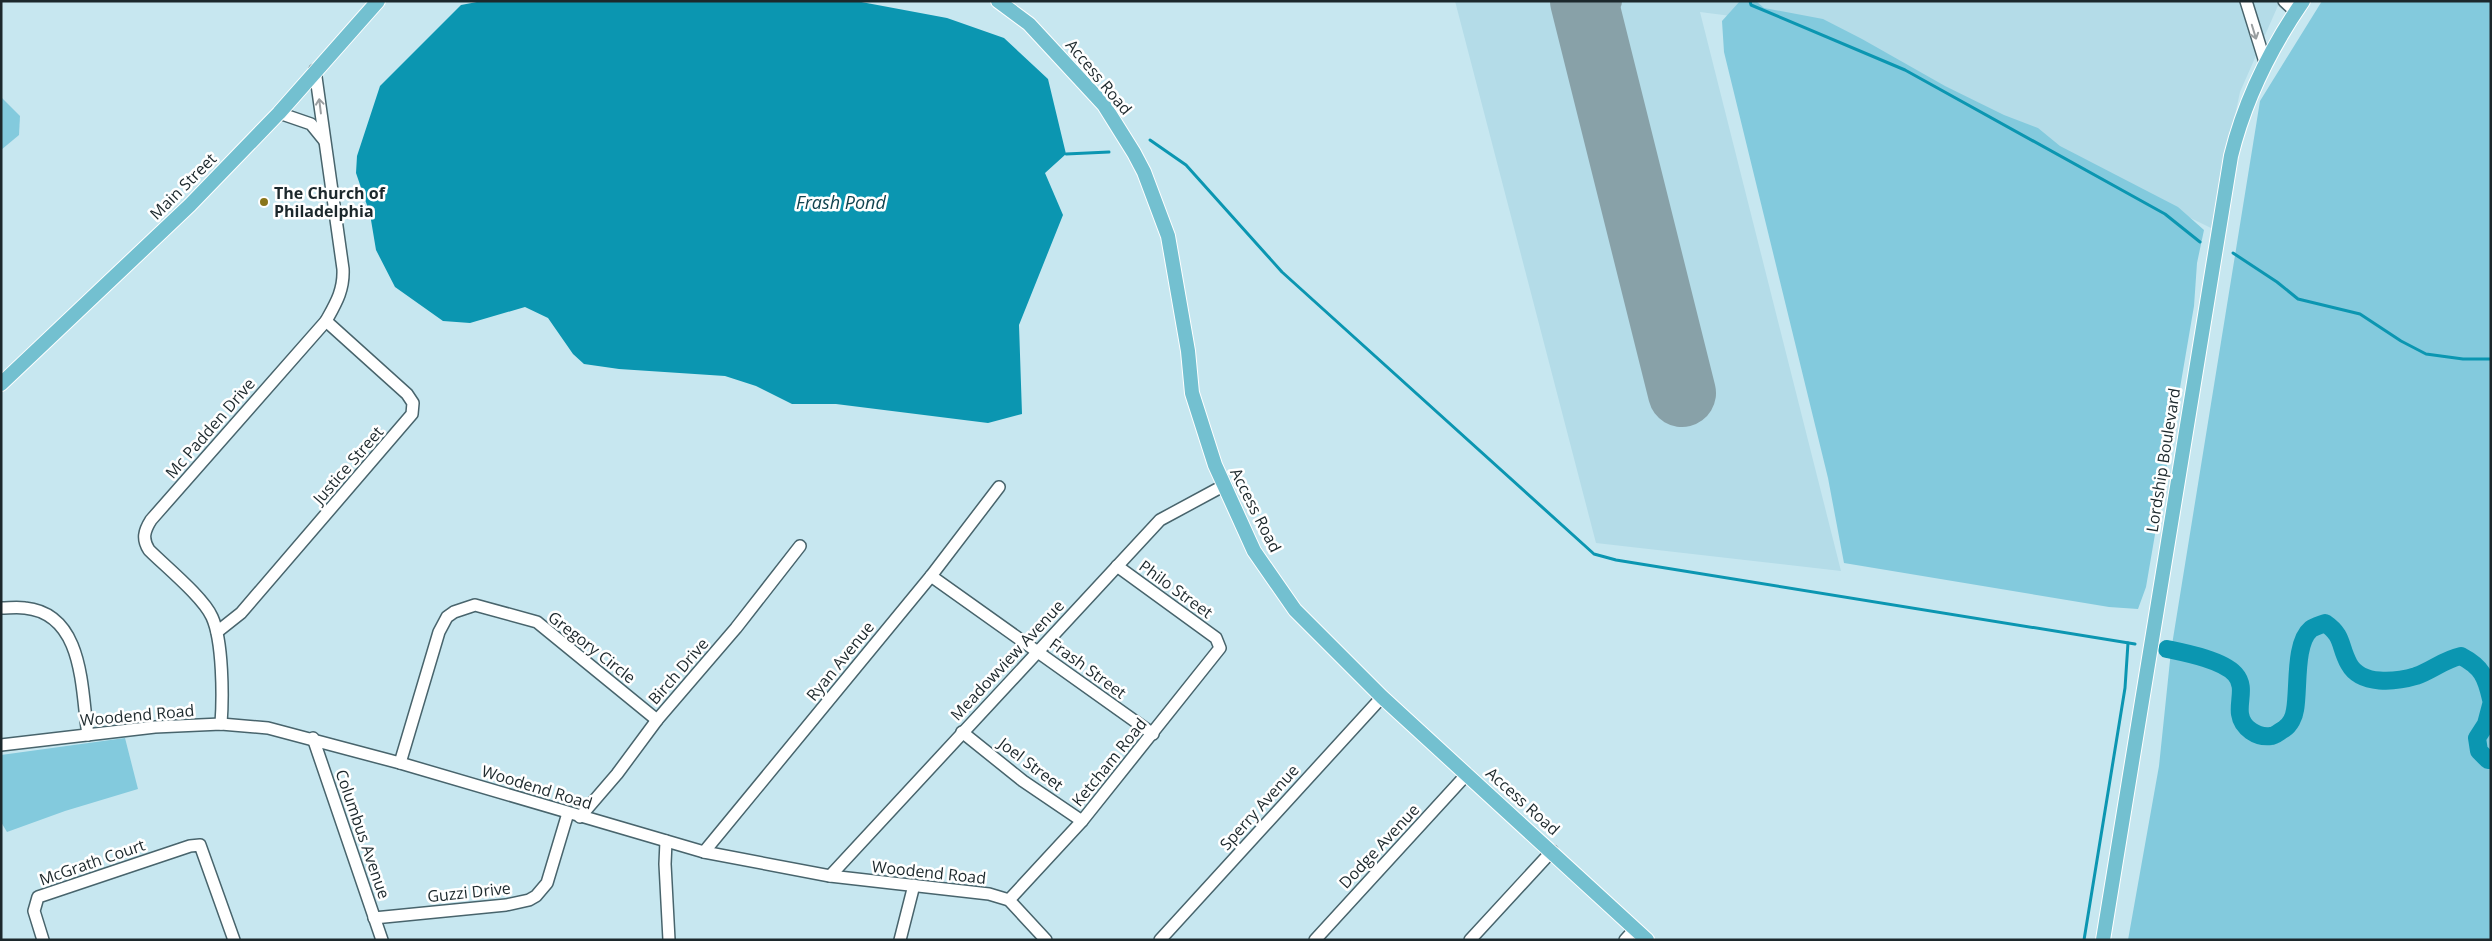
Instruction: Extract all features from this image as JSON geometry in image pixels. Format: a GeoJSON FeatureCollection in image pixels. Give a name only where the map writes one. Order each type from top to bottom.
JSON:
{"type":"FeatureCollection","features":[{"type":"Feature","properties":{"kind":"main road","name":"Main Street"},"geometry":{"type":"LineString","coordinates":[[1,384],[190,205],[279,113],[315,70],[378,1]]}},
{"type":"Feature","properties":{"kind":"main road","name":"Access Road"},"geometry":{"type":"LineString","coordinates":[[998,1],[1029,24],[1104,105],[1144,172],[1168,236],[1187,342],[1192,392],[1223,486],[1254,551],[1295,610],[1382,696],[1647,940]]}},
{"type":"Feature","properties":{"kind":"main road","name":"Lordship Boulevard"},"geometry":{"type":"LineString","coordinates":[[2103,940],[2223,199],[2238,129],[2265,62],[2277,39],[2299,7]]}},
{"type":"Feature","properties":{"kind":"street"},"geometry":{"type":"LineString","coordinates":[[2246,1],[2265,62]]}},
{"type":"Feature","properties":{"kind":"street"},"geometry":{"type":"LineString","coordinates":[[2284,1],[2299,7]]}},
{"type":"Feature","properties":{"kind":"street","name":"Mc Padden Drive"},"geometry":{"type":"LineString","coordinates":[[221,724],[223,704],[217,632],[212,616],[199,600],[149,550],[144,534],[151,520],[326,321],[339,298],[344,282],[315,70]]}},
{"type":"Feature","properties":{"kind":"street"},"geometry":{"type":"LineString","coordinates":[[279,113],[311,124],[325,142]]}},
{"type":"Feature","properties":{"kind":"street","name":"Justice Street"},"geometry":{"type":"LineString","coordinates":[[217,632],[241,613],[412,414],[413,403],[407,394],[326,321]]}},
{"type":"Feature","properties":{"kind":"street","name":"Meadowview Avenue"},"geometry":{"type":"LineString","coordinates":[[830,876],[1160,520],[1223,486]]}},
{"type":"Feature","properties":{"kind":"street","name":"Ryan Avenue"},"geometry":{"type":"LineString","coordinates":[[704,852],[931,576],[999,487]]}},
{"type":"Feature","properties":{"kind":"street","name":"Birch Drive"},"geometry":{"type":"LineString","coordinates":[[580,817],[657,720],[736,628],[800,546]]}},
{"type":"Feature","properties":{"kind":"street","name":"Philo Street"},"geometry":{"type":"LineString","coordinates":[[1117,566],[1216,638]]}},
{"type":"Feature","properties":{"kind":"street","name":"Frash Street"},"geometry":{"type":"LineString","coordinates":[[931,576],[1153,734]]}},
{"type":"Feature","properties":{"kind":"street","name":"Gregory Circle"},"geometry":{"type":"LineString","coordinates":[[400,763],[439,632],[447,617],[468,606],[482,606],[537,622],[657,720]]}},
{"type":"Feature","properties":{"kind":"street"},"geometry":{"type":"LineString","coordinates":[[1,608],[25,608],[44,613],[54,619],[66,632],[77,657],[88,735]]}},
{"type":"Feature","properties":{"kind":"street","name":"Ketcham Road"},"geometry":{"type":"LineString","coordinates":[[1009,900],[1082,821],[1218,652],[1220,642],[1216,638]]}},
{"type":"Feature","properties":{"kind":"street","name":"Sperry Avenue"},"geometry":{"type":"LineString","coordinates":[[1160,940],[1382,696]]}},
{"type":"Feature","properties":{"kind":"street","name":"Woodend Road"},"geometry":{"type":"LineString","coordinates":[[1,745],[155,726],[221,724],[268,728],[313,738],[704,852],[830,876],[980,892],[1009,900]]}},
{"type":"Feature","properties":{"kind":"street","name":"Joel Street"},"geometry":{"type":"LineString","coordinates":[[962,732],[1023,781],[1082,821]]}},
{"type":"Feature","properties":{"kind":"street","name":"Columbus Avenue"},"geometry":{"type":"LineString","coordinates":[[313,738],[382,940]]}},
{"type":"Feature","properties":{"kind":"street","name":"Dodge Avenue"},"geometry":{"type":"LineString","coordinates":[[1315,940],[1467,774]]}},
{"type":"Feature","properties":{"kind":"street","name":"Guzzi Drive"},"geometry":{"type":"LineString","coordinates":[[374,918],[506,905],[529,900],[536,896],[547,883],[568,813]]}},
{"type":"Feature","properties":{"kind":"street"},"geometry":{"type":"LineString","coordinates":[[666,841],[665,864],[669,940]]}},
{"type":"Feature","properties":{"kind":"street","name":"McGrath Court"},"geometry":{"type":"LineString","coordinates":[[43,940],[34,911],[38,897],[190,846],[200,845],[234,940]]}},
{"type":"Feature","properties":{"kind":"street"},"geometry":{"type":"LineString","coordinates":[[1470,940],[1552,851]]}},
{"type":"Feature","properties":{"kind":"street"},"geometry":{"type":"LineString","coordinates":[[900,940],[914,886]]}},
{"type":"Feature","properties":{"kind":"street"},"geometry":{"type":"LineString","coordinates":[[1009,900],[1046,940]]}},
{"type":"Feature","properties":{"kind":"street"},"geometry":{"type":"LineString","coordinates":[[1625,940],[1635,929]]}},
{"type":"Feature","properties":{"kind":"shaded area"},"geometry":{"type":"Polygon","coordinates":[[[1455,1],[2280,1],[2240,92],[2211,228],[1793,24],[1700,12],[1841,571],[1596,543],[1455,1]]]}},
{"type":"Feature","properties":{"kind":"shaded area"},"geometry":{"type":"Polygon","coordinates":[[[1740,1],[1756,1],[1764,8],[1823,19],[1945,86],[2004,115],[2038,128],[2060,146],[2178,207],[2204,230],[2197,263],[2194,306],[2146,587],[2138,609],[2109,607],[1844,563],[1828,478],[1724,52],[1722,21],[1740,1]]]}},
{"type":"Feature","properties":{"kind":"shaded area"},"geometry":{"type":"Polygon","coordinates":[[[2322,1],[2491,1],[2491,940],[2128,940],[2159,766],[2171,651],[2260,101],[2322,1]]]}},
{"type":"Feature","properties":{"kind":"shaded area"},"geometry":{"type":"Polygon","coordinates":[[[1,97],[20,116],[19,135],[1,150],[1,97]]]}},
{"type":"Feature","properties":{"kind":"shaded area"},"geometry":{"type":"Polygon","coordinates":[[[125,738],[138,789],[65,811],[7,832],[1,822],[1,755],[125,738]]]}},
{"type":"Feature","properties":{"kind":"water","name":"Frash Pond"},"geometry":{"type":"Polygon","coordinates":[[[482,1],[856,1],[947,18],[1004,38],[1048,79],[1066,154],[1045,173],[1063,215],[1019,325],[1022,414],[988,423],[836,404],[792,404],[756,386],[725,376],[619,369],[584,364],[573,354],[548,318],[525,307],[470,323],[443,321],[395,287],[376,250],[370,214],[356,173],[357,156],[380,86],[461,5],[482,1]]]}},
{"type":"Feature","properties":{"kind":"waterway"},"geometry":{"type":"LineString","coordinates":[[1750,1],[1751,5],[1905,70],[2165,214],[2200,242]]}},
{"type":"Feature","properties":{"kind":"waterway"},"geometry":{"type":"LineString","coordinates":[[1150,140],[1186,165],[1282,272],[1594,554],[1616,560],[2135,644]]}},
{"type":"Feature","properties":{"kind":"waterway"},"geometry":{"type":"LineString","coordinates":[[1066,154],[1109,152]]}},
{"type":"Feature","properties":{"kind":"waterway"},"geometry":{"type":"LineString","coordinates":[[2233,253],[2277,282],[2298,299],[2360,314],[2401,341],[2426,354],[2463,359],[2491,359]]}},
{"type":"Feature","properties":{"kind":"waterway"},"geometry":{"type":"LineString","coordinates":[[2167,649],[2213,661],[2235,674],[2241,689],[2241,719],[2251,731],[2266,736],[2273,736],[2291,721],[2295,710],[2298,667],[2302,645],[2311,629],[2325,623],[2338,637],[2349,664],[2362,676],[2370,679],[2399,680],[2422,674],[2461,656],[2474,664],[2482,673],[2491,699]]}},
{"type":"Feature","properties":{"kind":"waterway"},"geometry":{"type":"LineString","coordinates":[[2084,940],[2125,688],[2128,643]]}},
{"type":"Feature","properties":{"kind":"waterway"},"geometry":{"type":"LineString","coordinates":[[2491,705],[2486,724],[2477,738],[2479,751],[2488,760],[2491,760]]}},
{"type":"Feature","properties":{"kind":"taxiway"},"geometry":{"type":"LineString","coordinates":[[1593,40],[1598,17],[1608,1]]}},
{"type":"Feature","properties":{"kind":"runway"},"geometry":{"type":"LineString","coordinates":[[1584,1],[1682,393]]}},
{"type":"Feature","properties":{"kind":"place","name":"The Church of Philadelphia"},"geometry":{"type":"Point","coordinates":[264,202]}}]}
